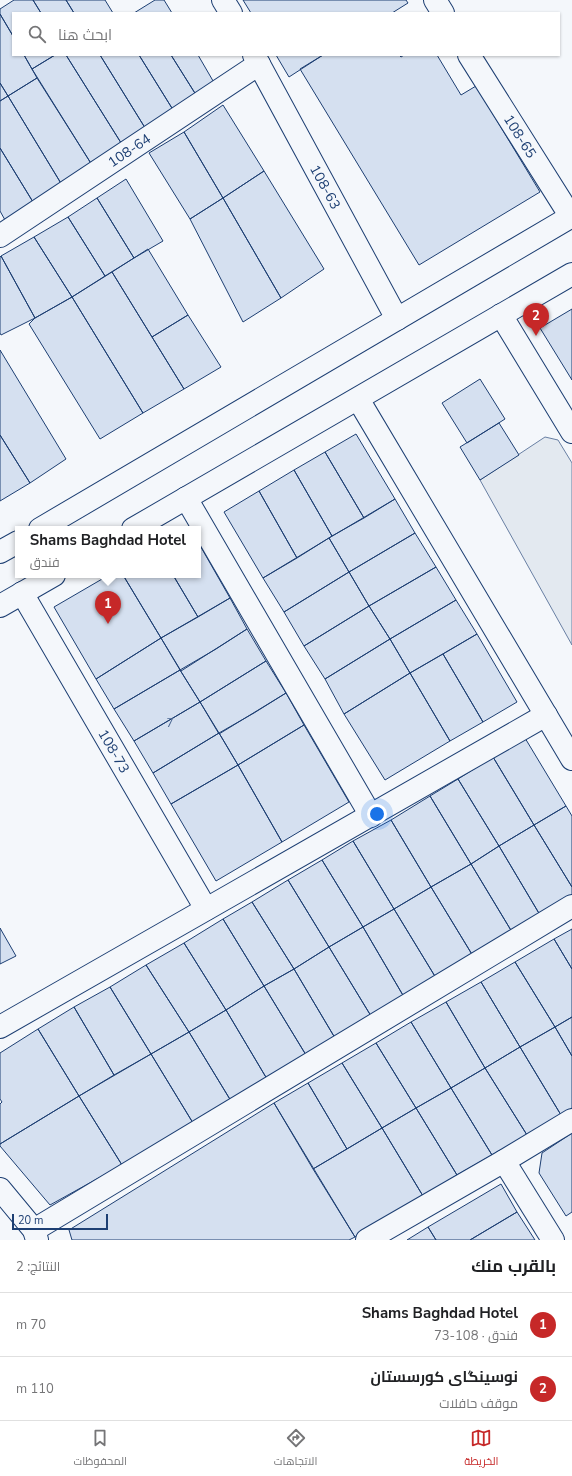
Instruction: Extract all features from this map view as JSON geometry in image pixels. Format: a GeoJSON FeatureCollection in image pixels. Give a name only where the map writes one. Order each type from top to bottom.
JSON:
{"type":"FeatureCollection","features":[{"type":"Feature","properties":{"kind":"street"},"geometry":{"type":"LineString","coordinates":[[223,0],[230,12]]}},
{"type":"Feature","properties":{"kind":"street"},"geometry":{"type":"LineString","coordinates":[[435,0],[442,12]]}},
{"type":"Feature","properties":{"kind":"street","name":"108-65"},"geometry":{"type":"LineString","coordinates":[[471,56],[571,217]]}},
{"type":"Feature","properties":{"kind":"street","name":"108-64"},"geometry":{"type":"LineString","coordinates":[[0,236],[257,60]]}},
{"type":"Feature","properties":{"kind":"street","name":"108-63"},"geometry":{"type":"LineString","coordinates":[[257,60],[397,319]]}},
{"type":"Feature","properties":{"kind":"street"},"geometry":{"type":"LineString","coordinates":[[48,526],[571,217]]}},
{"type":"Feature","properties":{"kind":"street"},"geometry":{"type":"LineString","coordinates":[[138,526],[572,274]]}},
{"type":"Feature","properties":{"kind":"street"},"geometry":{"type":"LineString","coordinates":[[501,315],[572,432]]}},
{"type":"Feature","properties":{"kind":"street"},"geometry":{"type":"LineString","coordinates":[[358,399],[546,716],[572,757]]}},
{"type":"Feature","properties":{"kind":"street"},"geometry":{"type":"LineString","coordinates":[[186,498],[371,816]]}},
{"type":"Feature","properties":{"kind":"street"},"geometry":{"type":"LineString","coordinates":[[0,552],[15,544]]}},
{"type":"Feature","properties":{"kind":"street"},"geometry":{"type":"LineString","coordinates":[[0,606],[49,578]]}},
{"type":"Feature","properties":{"kind":"street","name":"108-73"},"geometry":{"type":"LineString","coordinates":[[22,593],[206,909]]}},
{"type":"Feature","properties":{"kind":"street"},"geometry":{"type":"LineString","coordinates":[[0,1027],[546,716]]}},
{"type":"Feature","properties":{"kind":"street"},"geometry":{"type":"LineString","coordinates":[[0,1189],[36,1235],[572,906]]}},
{"type":"Feature","properties":{"kind":"street"},"geometry":{"type":"LineString","coordinates":[[367,1240],[572,1120]]}},
{"type":"Feature","properties":{"kind":"street"},"geometry":{"type":"LineString","coordinates":[[504,1161],[553,1240]]}},
{"type":"Feature","properties":{"kind":"shaded area"},"geometry":{"type":"Polygon","coordinates":[[[545,437],[558,440],[572,463],[572,645],[480,480],[545,437]]]}},
{"type":"Feature","properties":{"kind":"building"},"geometry":{"type":"Polygon","coordinates":[[[14,0],[33,0],[40,12],[12,12],[12,34],[0,14],[0,9],[14,0]]]}},
{"type":"Feature","properties":{"kind":"building"},"geometry":{"type":"Polygon","coordinates":[[[33,0],[66,0],[73,12],[40,12],[33,0]]]}},
{"type":"Feature","properties":{"kind":"building"},"geometry":{"type":"Polygon","coordinates":[[[66,0],[105,0],[112,12],[73,12],[66,0]]]}},
{"type":"Feature","properties":{"kind":"building"},"geometry":{"type":"Polygon","coordinates":[[[155,0],[164,0],[171,12],[136,12],[155,0]]]}},
{"type":"Feature","properties":{"kind":"building"},"geometry":{"type":"Polygon","coordinates":[[[243,0],[406,0],[408,3],[394,12],[250,12],[243,0]]]}},
{"type":"Feature","properties":{"kind":"building"},"geometry":{"type":"Polygon","coordinates":[[[0,14],[12,34],[12,56],[25,56],[37,78],[8,96],[0,83],[0,14]]]}},
{"type":"Feature","properties":{"kind":"building"},"geometry":{"type":"Polygon","coordinates":[[[25,56],[53,56],[32,69],[25,56]]]}},
{"type":"Feature","properties":{"kind":"building"},"geometry":{"type":"Polygon","coordinates":[[[53,56],[67,56],[123,146],[92,165],[32,69],[53,56]]]}},
{"type":"Feature","properties":{"kind":"building"},"geometry":{"type":"Polygon","coordinates":[[[67,56],[101,56],[147,131],[123,146],[67,56]]]}},
{"type":"Feature","properties":{"kind":"building"},"geometry":{"type":"Polygon","coordinates":[[[101,56],[140,56],[175,113],[147,131],[101,56]]]}},
{"type":"Feature","properties":{"kind":"building"},"geometry":{"type":"Polygon","coordinates":[[[140,56],[172,56],[198,98],[175,113],[140,56]]]}},
{"type":"Feature","properties":{"kind":"building"},"geometry":{"type":"Polygon","coordinates":[[[172,56],[199,56],[216,86],[198,98],[172,56]]]}},
{"type":"Feature","properties":{"kind":"building"},"geometry":{"type":"Polygon","coordinates":[[[277,56],[321,56],[289,77],[277,56]]]}},
{"type":"Feature","properties":{"kind":"building"},"geometry":{"type":"Polygon","coordinates":[[[321,56],[438,56],[461,95],[476,86],[540,192],[419,265],[300,69],[321,56]]]}},
{"type":"Feature","properties":{"kind":"building"},"geometry":{"type":"Polygon","coordinates":[[[37,78],[92,165],[62,185],[8,96],[37,78]]]}},
{"type":"Feature","properties":{"kind":"building"},"geometry":{"type":"Polygon","coordinates":[[[0,83],[8,96],[0,101],[0,83]]]}},
{"type":"Feature","properties":{"kind":"building"},"geometry":{"type":"Polygon","coordinates":[[[8,96],[62,185],[33,202],[0,148],[0,101],[8,96]]]}},
{"type":"Feature","properties":{"kind":"building"},"geometry":{"type":"Polygon","coordinates":[[[223,105],[264,171],[223,198],[184,132],[223,105]]]}},
{"type":"Feature","properties":{"kind":"building"},"geometry":{"type":"Polygon","coordinates":[[[184,132],[223,198],[190,219],[149,153],[184,132]]]}},
{"type":"Feature","properties":{"kind":"building"},"geometry":{"type":"Polygon","coordinates":[[[0,148],[33,202],[5,220],[0,211],[0,148]]]}},
{"type":"Feature","properties":{"kind":"building"},"geometry":{"type":"Polygon","coordinates":[[[264,171],[324,269],[281,298],[223,198],[264,171]]]}},
{"type":"Feature","properties":{"kind":"building"},"geometry":{"type":"Polygon","coordinates":[[[126,179],[163,241],[134,258],[97,198],[126,179]]]}},
{"type":"Feature","properties":{"kind":"building"},"geometry":{"type":"Polygon","coordinates":[[[97,198],[134,258],[105,276],[68,217],[97,198]]]}},
{"type":"Feature","properties":{"kind":"building"},"geometry":{"type":"Polygon","coordinates":[[[223,198],[281,298],[243,322],[190,219],[223,198]]]}},
{"type":"Feature","properties":{"kind":"building"},"geometry":{"type":"Polygon","coordinates":[[[68,217],[105,276],[72,297],[34,237],[68,217]]]}},
{"type":"Feature","properties":{"kind":"building"},"geometry":{"type":"Polygon","coordinates":[[[34,237],[72,297],[35,318],[1,256],[34,237]]]}},
{"type":"Feature","properties":{"kind":"building"},"geometry":{"type":"Polygon","coordinates":[[[148,249],[188,315],[152,337],[112,272],[148,249]]]}},
{"type":"Feature","properties":{"kind":"building"},"geometry":{"type":"Polygon","coordinates":[[[1,256],[35,318],[1,335],[0,257],[1,256]]]}},
{"type":"Feature","properties":{"kind":"building"},"geometry":{"type":"Polygon","coordinates":[[[112,272],[184,389],[143,413],[72,297],[112,272]]]}},
{"type":"Feature","properties":{"kind":"building"},"geometry":{"type":"Polygon","coordinates":[[[72,297],[143,413],[100,439],[29,324],[35,318],[72,297]]]}},
{"type":"Feature","properties":{"kind":"building"},"geometry":{"type":"Polygon","coordinates":[[[572,309],[572,380],[540,328],[572,309]]]}},
{"type":"Feature","properties":{"kind":"building"},"geometry":{"type":"Polygon","coordinates":[[[188,315],[221,367],[184,389],[152,337],[188,315]]]}},
{"type":"Feature","properties":{"kind":"building"},"geometry":{"type":"Polygon","coordinates":[[[0,350],[66,459],[30,483],[0,435],[0,350]]]}},
{"type":"Feature","properties":{"kind":"building"},"geometry":{"type":"Polygon","coordinates":[[[480,379],[505,419],[467,443],[442,403],[480,379]]]}},
{"type":"Feature","properties":{"kind":"building"},"geometry":{"type":"Polygon","coordinates":[[[499,423],[519,455],[480,480],[460,447],[499,423]]]}},
{"type":"Feature","properties":{"kind":"building"},"geometry":{"type":"Polygon","coordinates":[[[356,434],[395,499],[364,518],[325,452],[356,434]]]}},
{"type":"Feature","properties":{"kind":"building"},"geometry":{"type":"Polygon","coordinates":[[[0,435],[30,483],[0,501],[0,435]]]}},
{"type":"Feature","properties":{"kind":"building"},"geometry":{"type":"Polygon","coordinates":[[[325,452],[364,518],[332,536],[294,470],[325,452]]]}},
{"type":"Feature","properties":{"kind":"building"},"geometry":{"type":"Polygon","coordinates":[[[294,470],[332,536],[297,558],[259,491],[294,470]]]}},
{"type":"Feature","properties":{"kind":"building"},"geometry":{"type":"Polygon","coordinates":[[[259,491],[297,558],[263,578],[224,512],[259,491]]]}},
{"type":"Feature","properties":{"kind":"building"},"geometry":{"type":"Polygon","coordinates":[[[395,499],[415,533],[349,572],[329,538],[395,499]]]}},
{"type":"Feature","properties":{"kind":"building"},"geometry":{"type":"Polygon","coordinates":[[[415,533],[436,567],[369,606],[349,572],[415,533]]]}},
{"type":"Feature","properties":{"kind":"building"},"geometry":{"type":"Polygon","coordinates":[[[329,538],[349,572],[284,612],[263,578],[329,538]]]}},
{"type":"Feature","properties":{"kind":"building"},"geometry":{"type":"Polygon","coordinates":[[[201,547],[230,598],[198,617],[175,578],[201,578],[201,547]]]}},
{"type":"Feature","properties":{"kind":"building"},"geometry":{"type":"Polygon","coordinates":[[[436,567],[456,600],[390,639],[369,606],[436,567]]]}},
{"type":"Feature","properties":{"kind":"building"},"geometry":{"type":"Polygon","coordinates":[[[349,572],[369,606],[304,646],[284,612],[349,572]]]}},
{"type":"Feature","properties":{"kind":"building"},"geometry":{"type":"Polygon","coordinates":[[[104,578],[125,578],[161,638],[96,679],[54,607],[104,578]]]}},
{"type":"Feature","properties":{"kind":"building"},"geometry":{"type":"Polygon","coordinates":[[[125,578],[175,578],[198,617],[161,638],[125,578]]]}},
{"type":"Feature","properties":{"kind":"building"},"geometry":{"type":"Polygon","coordinates":[[[230,598],[247,629],[181,671],[161,638],[230,598]]]}},
{"type":"Feature","properties":{"kind":"building"},"geometry":{"type":"Polygon","coordinates":[[[456,600],[477,634],[410,673],[390,639],[456,600]]]}},
{"type":"Feature","properties":{"kind":"building"},"geometry":{"type":"Polygon","coordinates":[[[369,606],[390,639],[325,679],[304,646],[369,606]]]}},
{"type":"Feature","properties":{"kind":"building"},"geometry":{"type":"Polygon","coordinates":[[[247,629],[266,661],[200,702],[180,670],[247,629]]]}},
{"type":"Feature","properties":{"kind":"building"},"geometry":{"type":"Polygon","coordinates":[[[477,634],[517,702],[483,722],[443,654],[477,634]]]}},
{"type":"Feature","properties":{"kind":"building"},"geometry":{"type":"Polygon","coordinates":[[[161,638],[180,670],[114,709],[96,679],[161,638]]]}},
{"type":"Feature","properties":{"kind":"building"},"geometry":{"type":"Polygon","coordinates":[[[390,639],[410,673],[344,714],[325,679],[390,639]]]}},
{"type":"Feature","properties":{"kind":"building"},"geometry":{"type":"Polygon","coordinates":[[[443,654],[483,722],[450,741],[410,673],[443,654]]]}},
{"type":"Feature","properties":{"kind":"building"},"geometry":{"type":"Polygon","coordinates":[[[266,661],[286,693],[219,734],[200,702],[266,661]]]}},
{"type":"Feature","properties":{"kind":"building"},"geometry":{"type":"Polygon","coordinates":[[[180,670],[200,702],[134,741],[114,709],[180,670]]]}},
{"type":"Feature","properties":{"kind":"building"},"geometry":{"type":"Polygon","coordinates":[[[410,673],[450,741],[385,780],[344,714],[410,673]]]}},
{"type":"Feature","properties":{"kind":"building"},"geometry":{"type":"Polygon","coordinates":[[[286,693],[304,725],[238,765],[219,733],[286,693]]]}},
{"type":"Feature","properties":{"kind":"building"},"geometry":{"type":"Polygon","coordinates":[[[200,702],[219,733],[153,773],[134,741],[200,702]]]}},
{"type":"Feature","properties":{"kind":"building"},"geometry":{"type":"Polygon","coordinates":[[[304,725],[349,802],[282,842],[238,765],[304,725]]]}},
{"type":"Feature","properties":{"kind":"building"},"geometry":{"type":"Polygon","coordinates":[[[219,733],[238,765],[171,804],[153,773],[219,733]]]}},
{"type":"Feature","properties":{"kind":"building"},"geometry":{"type":"Polygon","coordinates":[[[525,738],[566,806],[534,825],[493,757],[525,738]]]}},
{"type":"Feature","properties":{"kind":"building"},"geometry":{"type":"Polygon","coordinates":[[[493,757],[534,825],[499,846],[458,779],[493,757]]]}},
{"type":"Feature","properties":{"kind":"building"},"geometry":{"type":"Polygon","coordinates":[[[238,765],[282,842],[216,881],[171,804],[238,765]]]}},
{"type":"Feature","properties":{"kind":"building"},"geometry":{"type":"Polygon","coordinates":[[[458,779],[499,846],[471,864],[430,796],[458,779]]]}},
{"type":"Feature","properties":{"kind":"building"},"geometry":{"type":"Polygon","coordinates":[[[430,796],[471,864],[431,887],[391,820],[430,796]]]}},
{"type":"Feature","properties":{"kind":"building"},"geometry":{"type":"Polygon","coordinates":[[[566,806],[572,816],[572,887],[534,825],[566,806]]]}},
{"type":"Feature","properties":{"kind":"building"},"geometry":{"type":"Polygon","coordinates":[[[391,820],[431,887],[394,909],[353,841],[391,820]]]}},
{"type":"Feature","properties":{"kind":"building"},"geometry":{"type":"Polygon","coordinates":[[[534,825],[572,887],[572,896],[540,915],[499,846],[534,825]]]}},
{"type":"Feature","properties":{"kind":"building"},"geometry":{"type":"Polygon","coordinates":[[[353,841],[394,909],[363,927],[322,860],[353,841]]]}},
{"type":"Feature","properties":{"kind":"building"},"geometry":{"type":"Polygon","coordinates":[[[499,846],[540,915],[512,932],[471,864],[499,846]]]}},
{"type":"Feature","properties":{"kind":"building"},"geometry":{"type":"Polygon","coordinates":[[[322,860],[363,927],[329,947],[288,880],[322,860]]]}},
{"type":"Feature","properties":{"kind":"building"},"geometry":{"type":"Polygon","coordinates":[[[471,864],[512,932],[473,956],[431,887],[471,864]]]}},
{"type":"Feature","properties":{"kind":"building"},"geometry":{"type":"Polygon","coordinates":[[[288,880],[329,947],[294,969],[252,902],[288,880]]]}},
{"type":"Feature","properties":{"kind":"building"},"geometry":{"type":"Polygon","coordinates":[[[431,887],[473,956],[436,978],[394,909],[431,887]]]}},
{"type":"Feature","properties":{"kind":"building"},"geometry":{"type":"Polygon","coordinates":[[[252,902],[294,969],[264,986],[223,919],[252,902]]]}},
{"type":"Feature","properties":{"kind":"building"},"geometry":{"type":"Polygon","coordinates":[[[394,909],[436,978],[404,997],[363,927],[394,909]]]}},
{"type":"Feature","properties":{"kind":"building"},"geometry":{"type":"Polygon","coordinates":[[[223,919],[264,986],[226,1010],[184,943],[223,919]]]}},
{"type":"Feature","properties":{"kind":"building"},"geometry":{"type":"Polygon","coordinates":[[[363,927],[404,997],[371,1016],[329,947],[363,927]]]}},
{"type":"Feature","properties":{"kind":"building"},"geometry":{"type":"Polygon","coordinates":[[[0,928],[16,956],[0,964],[0,928]]]}},
{"type":"Feature","properties":{"kind":"building"},"geometry":{"type":"Polygon","coordinates":[[[572,929],[572,969],[554,939],[572,929]]]}},
{"type":"Feature","properties":{"kind":"building"},"geometry":{"type":"Polygon","coordinates":[[[554,939],[572,969],[572,1017],[555,1027],[515,962],[554,939]]]}},
{"type":"Feature","properties":{"kind":"building"},"geometry":{"type":"Polygon","coordinates":[[[184,943],[226,1010],[189,1032],[146,965],[184,943]]]}},
{"type":"Feature","properties":{"kind":"building"},"geometry":{"type":"Polygon","coordinates":[[[329,947],[371,1016],[335,1038],[294,969],[329,947]]]}},
{"type":"Feature","properties":{"kind":"building"},"geometry":{"type":"Polygon","coordinates":[[[515,962],[555,1027],[520,1047],[481,982],[515,962]]]}},
{"type":"Feature","properties":{"kind":"building"},"geometry":{"type":"Polygon","coordinates":[[[146,965],[189,1032],[151,1054],[110,987],[146,965]]]}},
{"type":"Feature","properties":{"kind":"building"},"geometry":{"type":"Polygon","coordinates":[[[294,969],[335,1038],[306,1055],[264,986],[294,969]]]}},
{"type":"Feature","properties":{"kind":"building"},"geometry":{"type":"Polygon","coordinates":[[[481,982],[520,1047],[485,1068],[446,1002],[481,982]]]}},
{"type":"Feature","properties":{"kind":"building"},"geometry":{"type":"Polygon","coordinates":[[[264,986],[306,1055],[267,1079],[226,1010],[264,986]]]}},
{"type":"Feature","properties":{"kind":"building"},"geometry":{"type":"Polygon","coordinates":[[[110,987],[151,1054],[114,1075],[74,1007],[110,987]]]}},
{"type":"Feature","properties":{"kind":"building"},"geometry":{"type":"Polygon","coordinates":[[[446,1002],[485,1068],[451,1088],[411,1022],[446,1002]]]}},
{"type":"Feature","properties":{"kind":"building"},"geometry":{"type":"Polygon","coordinates":[[[74,1007],[114,1075],[79,1096],[38,1029],[74,1007]]]}},
{"type":"Feature","properties":{"kind":"building"},"geometry":{"type":"Polygon","coordinates":[[[226,1010],[267,1079],[231,1101],[189,1032],[226,1010]]]}},
{"type":"Feature","properties":{"kind":"building"},"geometry":{"type":"Polygon","coordinates":[[[572,1017],[572,1056],[555,1027],[572,1017]]]}},
{"type":"Feature","properties":{"kind":"building"},"geometry":{"type":"Polygon","coordinates":[[[411,1022],[451,1088],[416,1108],[376,1043],[411,1022]]]}},
{"type":"Feature","properties":{"kind":"building"},"geometry":{"type":"Polygon","coordinates":[[[555,1027],[572,1056],[572,1108],[561,1115],[520,1047],[555,1027]]]}},
{"type":"Feature","properties":{"kind":"building"},"geometry":{"type":"Polygon","coordinates":[[[38,1029],[79,1096],[0,1144],[0,1104],[2,1102],[0,1099],[0,1053],[38,1029]]]}},
{"type":"Feature","properties":{"kind":"building"},"geometry":{"type":"Polygon","coordinates":[[[189,1032],[231,1101],[193,1123],[151,1054],[189,1032]]]}},
{"type":"Feature","properties":{"kind":"building"},"geometry":{"type":"Polygon","coordinates":[[[376,1043],[416,1108],[382,1128],[342,1063],[376,1043]]]}},
{"type":"Feature","properties":{"kind":"building"},"geometry":{"type":"Polygon","coordinates":[[[520,1047],[561,1115],[527,1135],[485,1068],[520,1047]]]}},
{"type":"Feature","properties":{"kind":"building"},"geometry":{"type":"Polygon","coordinates":[[[151,1054],[193,1123],[122,1165],[79,1096],[151,1054]]]}},
{"type":"Feature","properties":{"kind":"building"},"geometry":{"type":"Polygon","coordinates":[[[342,1063],[382,1128],[347,1149],[308,1083],[342,1063]]]}},
{"type":"Feature","properties":{"kind":"building"},"geometry":{"type":"Polygon","coordinates":[[[485,1068],[527,1135],[492,1155],[451,1088],[485,1068]]]}},
{"type":"Feature","properties":{"kind":"building"},"geometry":{"type":"Polygon","coordinates":[[[308,1083],[347,1149],[313,1169],[274,1103],[308,1083]]]}},
{"type":"Feature","properties":{"kind":"building"},"geometry":{"type":"Polygon","coordinates":[[[451,1088],[492,1155],[457,1175],[416,1108],[451,1088]]]}},
{"type":"Feature","properties":{"kind":"building"},"geometry":{"type":"Polygon","coordinates":[[[79,1096],[122,1165],[50,1205],[0,1146],[0,1144],[79,1096]]]}},
{"type":"Feature","properties":{"kind":"building"},"geometry":{"type":"Polygon","coordinates":[[[274,1103],[355,1237],[349,1240],[72,1240],[69,1230],[274,1103]]]}},
{"type":"Feature","properties":{"kind":"building"},"geometry":{"type":"Polygon","coordinates":[[[416,1108],[457,1175],[423,1196],[382,1128],[416,1108]]]}},
{"type":"Feature","properties":{"kind":"building"},"geometry":{"type":"Polygon","coordinates":[[[382,1128],[423,1196],[355,1237],[313,1169],[382,1128]]]}},
{"type":"Feature","properties":{"kind":"building"},"geometry":{"type":"Polygon","coordinates":[[[572,1133],[572,1212],[566,1216],[539,1173],[542,1153],[572,1133]]]}},
{"type":"Feature","properties":{"kind":"building"},"geometry":{"type":"Polygon","coordinates":[[[501,1184],[517,1212],[470,1240],[436,1240],[428,1227],[501,1184]]]}},
{"type":"Feature","properties":{"kind":"building"},"geometry":{"type":"Polygon","coordinates":[[[517,1212],[535,1240],[470,1240],[517,1212]]]}},
{"type":"Feature","properties":{"kind":"building"},"geometry":{"type":"Polygon","coordinates":[[[428,1227],[436,1240],[407,1240],[428,1227]]]}},
{"type":"Feature","properties":{"kind":"place","name":"نوسینگای کورسستان"},"geometry":{"type":"Point","coordinates":[536,336]}},
{"type":"Feature","properties":{"kind":"place","name":"Shams Baghdad Hotel"},"geometry":{"type":"Point","coordinates":[108,624]}}]}
